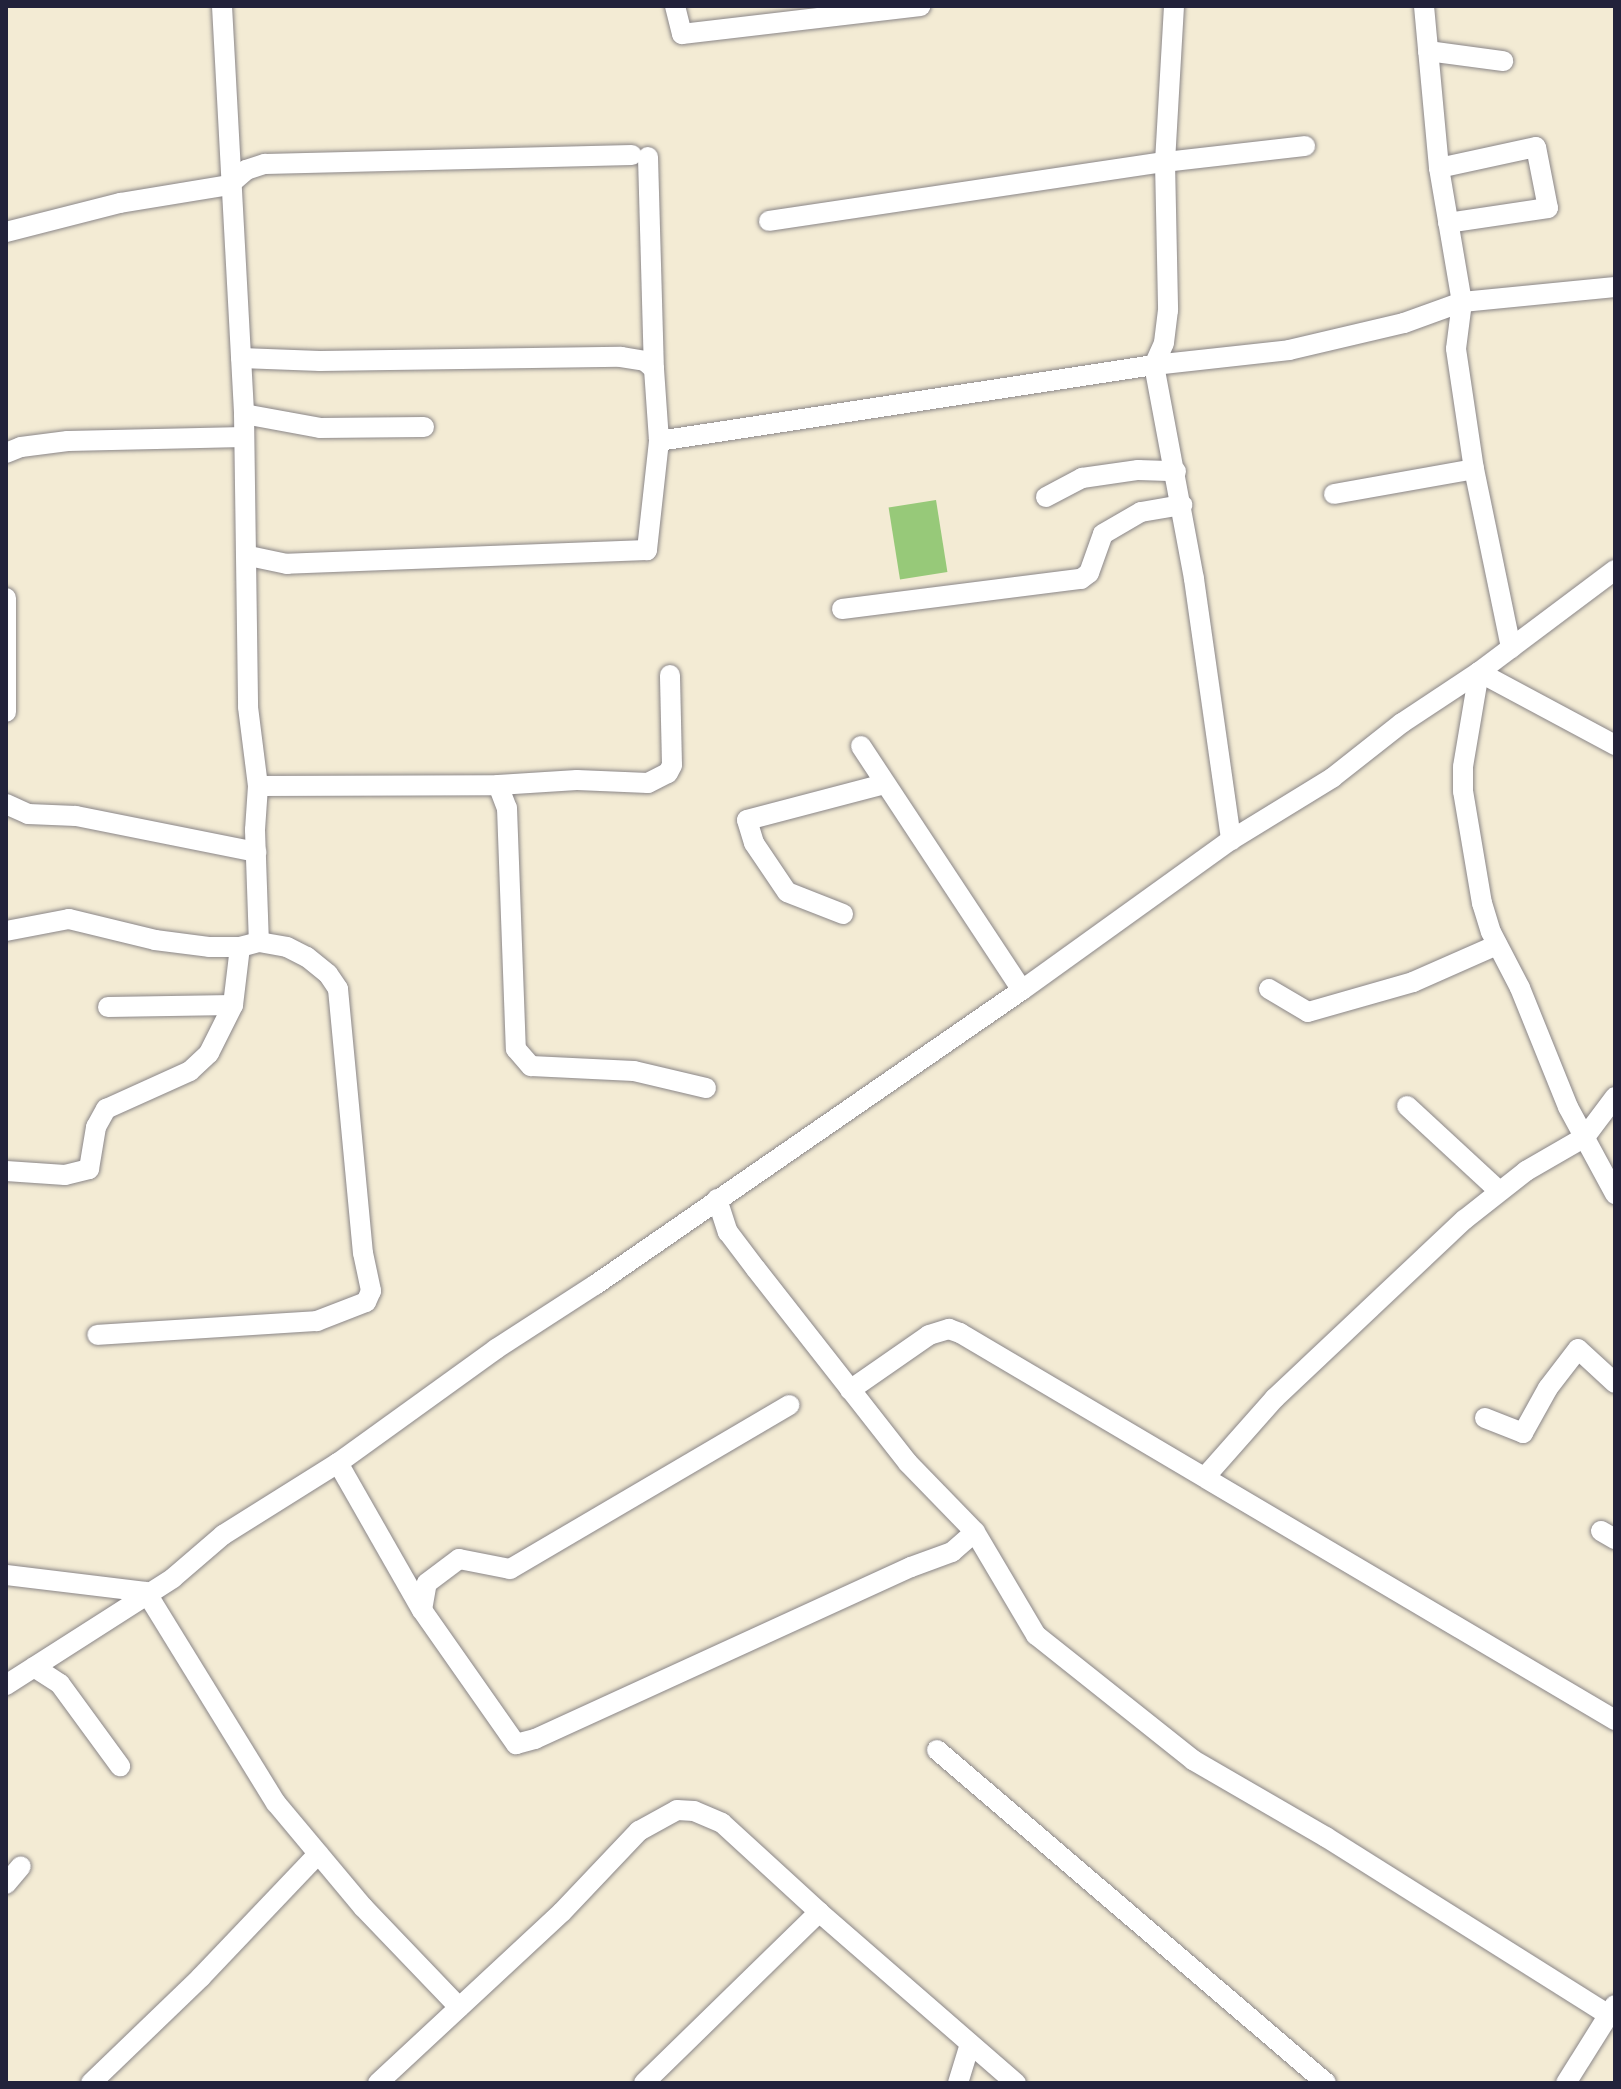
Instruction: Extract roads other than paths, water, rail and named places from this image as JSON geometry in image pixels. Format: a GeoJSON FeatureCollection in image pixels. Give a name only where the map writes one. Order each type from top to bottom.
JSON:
{"type":"FeatureCollection","features":[{"type":"Feature","properties":{"kind":"street"},"geometry":{"type":"LineString","coordinates":[[6,1171],[65,1175],[89,1169],[96,1127],[106,1109],[190,1071],[209,1053],[233,1005],[250,945],[258,786],[248,707],[244,414],[229,185],[222,6]]}},
{"type":"Feature","properties":{"kind":"street"},"geometry":{"type":"LineString","coordinates":[[675,6],[682,34],[920,6]]}},
{"type":"Feature","properties":{"kind":"street"},"geometry":{"type":"LineString","coordinates":[[1174,6],[1165,162],[1168,310],[1164,343],[1154,365],[1182,505],[1231,840]]}},
{"type":"Feature","properties":{"kind":"street"},"geometry":{"type":"LineString","coordinates":[[1424,6],[1439,168],[1462,302],[1456,349],[1474,469],[1511,648]]}},
{"type":"Feature","properties":{"kind":"street"},"geometry":{"type":"LineString","coordinates":[[1428,51],[1503,61]]}},
{"type":"Feature","properties":{"kind":"street"},"geometry":{"type":"LineString","coordinates":[[769,221],[1165,162],[1305,146]]}},
{"type":"Feature","properties":{"kind":"street"},"geometry":{"type":"LineString","coordinates":[[1439,168],[1536,147],[1548,208],[1448,223]]}},
{"type":"Feature","properties":{"kind":"street"},"geometry":{"type":"LineString","coordinates":[[6,232],[120,203],[229,185],[246,170],[265,164],[640,156],[659,441],[647,550],[287,564],[248,556]]}},
{"type":"Feature","properties":{"kind":"street"},"geometry":{"type":"LineString","coordinates":[[659,441],[1154,365],[1289,350],[1404,323],[1462,302],[1615,287]]}},
{"type":"Feature","properties":{"kind":"street"},"geometry":{"type":"LineString","coordinates":[[241,358],[320,361],[621,357],[645,361],[654,369]]}},
{"type":"Feature","properties":{"kind":"street"},"geometry":{"type":"LineString","coordinates":[[244,414],[320,428],[424,427]]}},
{"type":"Feature","properties":{"kind":"street"},"geometry":{"type":"LineString","coordinates":[[6,453],[21,447],[68,441],[244,437]]}},
{"type":"Feature","properties":{"kind":"street"},"geometry":{"type":"LineString","coordinates":[[1334,494],[1474,469]]}},
{"type":"Feature","properties":{"kind":"street"},"geometry":{"type":"LineString","coordinates":[[1046,497],[1082,478],[1138,470],[1176,471]]}},
{"type":"Feature","properties":{"kind":"street"},"geometry":{"type":"LineString","coordinates":[[842,609],[1081,579],[1089,573],[1103,534],[1141,512],[1182,505]]}},
{"type":"Feature","properties":{"kind":"street"},"geometry":{"type":"LineString","coordinates":[[6,1685],[146,1592],[173,1578],[223,1535],[338,1463],[496,1349],[1022,990],[1231,840],[1332,778],[1402,723],[1479,672],[1615,570]]}},
{"type":"Feature","properties":{"kind":"street"},"geometry":{"type":"LineString","coordinates":[[6,598],[6,712]]}},
{"type":"Feature","properties":{"kind":"street"},"geometry":{"type":"LineString","coordinates":[[1479,672],[1615,745]]}},
{"type":"Feature","properties":{"kind":"street"},"geometry":{"type":"LineString","coordinates":[[1479,672],[1463,767],[1463,791],[1482,903],[1497,945],[1520,988],[1568,1107],[1615,1194]]}},
{"type":"Feature","properties":{"kind":"street"},"geometry":{"type":"LineString","coordinates":[[258,786],[498,785],[577,780],[637,784],[668,773],[674,747],[670,675]]}},
{"type":"Feature","properties":{"kind":"street"},"geometry":{"type":"LineString","coordinates":[[861,746],[1022,990]]}},
{"type":"Feature","properties":{"kind":"street"},"geometry":{"type":"LineString","coordinates":[[843,914],[787,892],[754,843],[747,820],[884,784]]}},
{"type":"Feature","properties":{"kind":"street"},"geometry":{"type":"LineString","coordinates":[[498,785],[507,808],[516,1049],[531,1066],[634,1071],[706,1088]]}},
{"type":"Feature","properties":{"kind":"street"},"geometry":{"type":"LineString","coordinates":[[6,804],[28,814],[76,816],[256,852]]}},
{"type":"Feature","properties":{"kind":"street"},"geometry":{"type":"LineString","coordinates":[[6,931],[69,919],[155,940],[287,947],[307,957],[328,974],[338,989],[363,1253],[371,1291],[366,1302],[317,1321],[97,1335]]}},
{"type":"Feature","properties":{"kind":"street"},"geometry":{"type":"LineString","coordinates":[[1269,989],[1308,1012],[1413,982],[1497,945]]}},
{"type":"Feature","properties":{"kind":"street"},"geometry":{"type":"LineString","coordinates":[[108,1007],[233,1005]]}},
{"type":"Feature","properties":{"kind":"street"},"geometry":{"type":"LineString","coordinates":[[1205,1477],[1275,1398],[1498,1190],[1585,1137],[1615,1097]]}},
{"type":"Feature","properties":{"kind":"street"},"geometry":{"type":"LineString","coordinates":[[1407,1106],[1498,1190]]}},
{"type":"Feature","properties":{"kind":"street"},"geometry":{"type":"LineString","coordinates":[[717,1199],[728,1232],[850,1390],[908,1463],[975,1532],[1036,1635],[1193,1760],[1612,2010],[1566,2083]]}},
{"type":"Feature","properties":{"kind":"street"},"geometry":{"type":"LineString","coordinates":[[850,1390],[929,1335],[949,1329],[1615,1720]]}},
{"type":"Feature","properties":{"kind":"street"},"geometry":{"type":"LineString","coordinates":[[1485,1418],[1523,1433],[1548,1388],[1578,1349],[1615,1383]]}},
{"type":"Feature","properties":{"kind":"street"},"geometry":{"type":"LineString","coordinates":[[422,1610],[427,1583],[459,1559],[510,1569],[789,1405]]}},
{"type":"Feature","properties":{"kind":"street"},"geometry":{"type":"LineString","coordinates":[[338,1463],[422,1610],[516,1744],[535,1739],[911,1567],[952,1552],[975,1532]]}},
{"type":"Feature","properties":{"kind":"street"},"geometry":{"type":"LineString","coordinates":[[6,1575],[146,1592]]}},
{"type":"Feature","properties":{"kind":"street"},"geometry":{"type":"LineString","coordinates":[[146,1592],[276,1803],[363,1907],[459,2007]]}},
{"type":"Feature","properties":{"kind":"street"},"geometry":{"type":"LineString","coordinates":[[34,1667],[60,1684],[120,1766]]}},
{"type":"Feature","properties":{"kind":"street"},"geometry":{"type":"LineString","coordinates":[[937,1750],[1326,2083]]}},
{"type":"Feature","properties":{"kind":"street"},"geometry":{"type":"LineString","coordinates":[[378,2083],[562,1912],[639,1831],[677,1810],[694,1811],[722,1823],[819,1912],[1016,2083]]}},
{"type":"Feature","properties":{"kind":"street"},"geometry":{"type":"LineString","coordinates":[[91,2083],[201,1977],[318,1854]]}},
{"type":"Feature","properties":{"kind":"street"},"geometry":{"type":"LineString","coordinates":[[6,1884],[21,1866]]}},
{"type":"Feature","properties":{"kind":"street"},"geometry":{"type":"LineString","coordinates":[[644,2083],[819,1912]]}},
{"type":"Feature","properties":{"kind":"street"},"geometry":{"type":"LineString","coordinates":[[958,2083],[970,2044]]}}]}
